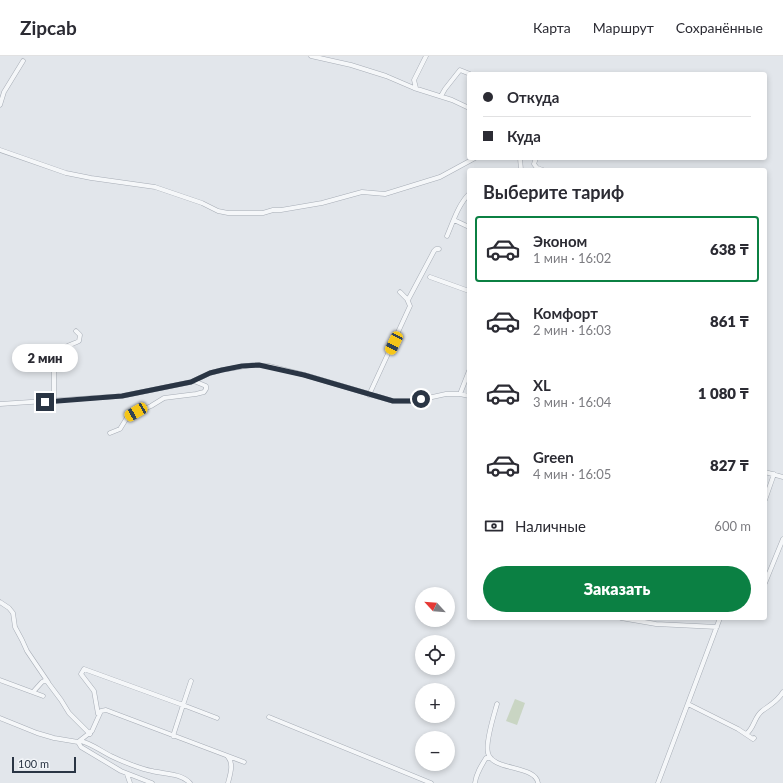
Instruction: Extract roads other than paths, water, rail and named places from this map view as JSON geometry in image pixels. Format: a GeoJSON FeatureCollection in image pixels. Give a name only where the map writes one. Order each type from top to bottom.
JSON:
{"type":"FeatureCollection","features":[{"type":"Feature","properties":{"kind":"street"},"geometry":{"type":"LineString","coordinates":[[311,56],[335,61],[386,76],[467,107]]}},
{"type":"Feature","properties":{"kind":"street"},"geometry":{"type":"LineString","coordinates":[[335,61],[336,56]]}},
{"type":"Feature","properties":{"kind":"street"},"geometry":{"type":"LineString","coordinates":[[416,88],[414,80],[426,56]]}},
{"type":"Feature","properties":{"kind":"street"},"geometry":{"type":"LineString","coordinates":[[0,104],[4,92],[23,60]]}},
{"type":"Feature","properties":{"kind":"street"},"geometry":{"type":"LineString","coordinates":[[441,96],[460,70],[467,73]]}},
{"type":"Feature","properties":{"kind":"street"},"geometry":{"type":"LineString","coordinates":[[0,150],[66,173],[154,187],[228,213],[263,213],[273,210],[322,203],[362,192],[385,194],[440,177],[472,160]]}},
{"type":"Feature","properties":{"kind":"street"},"geometry":{"type":"LineString","coordinates":[[447,236],[464,199],[467,196]]}},
{"type":"Feature","properties":{"kind":"street"},"geometry":{"type":"LineString","coordinates":[[454,220],[467,226]]}},
{"type":"Feature","properties":{"kind":"street"},"geometry":{"type":"LineString","coordinates":[[408,300],[434,251],[439,249]]}},
{"type":"Feature","properties":{"kind":"street"},"geometry":{"type":"LineString","coordinates":[[430,278],[467,290]]}},
{"type":"Feature","properties":{"kind":"street"},"geometry":{"type":"LineString","coordinates":[[369,395],[409,310],[410,306],[408,300],[400,292]]}},
{"type":"Feature","properties":{"kind":"street"},"geometry":{"type":"LineString","coordinates":[[54,401],[54,357],[68,345],[79,341],[80,335],[76,331]]}},
{"type":"Feature","properties":{"kind":"street"},"geometry":{"type":"LineString","coordinates":[[0,404],[122,396],[194,381],[210,373],[222,370],[242,366],[259,365],[304,375],[369,395],[399,402],[414,401],[446,394],[467,396]]}},
{"type":"Feature","properties":{"kind":"street"},"geometry":{"type":"LineString","coordinates":[[460,394],[467,376]]}},
{"type":"Feature","properties":{"kind":"street"},"geometry":{"type":"LineString","coordinates":[[110,433],[120,429],[128,416],[146,409],[164,398],[204,392],[206,386],[194,381]]}},
{"type":"Feature","properties":{"kind":"street"},"geometry":{"type":"LineString","coordinates":[[767,472],[783,478]]}},
{"type":"Feature","properties":{"kind":"street"},"geometry":{"type":"LineString","coordinates":[[767,494],[774,474]]}},
{"type":"Feature","properties":{"kind":"street"},"geometry":{"type":"LineString","coordinates":[[767,578],[783,539]]}},
{"type":"Feature","properties":{"kind":"street"},"geometry":{"type":"LineString","coordinates":[[0,602],[9,608],[12,613],[15,626],[27,651],[69,713],[90,734]]}},
{"type":"Feature","properties":{"kind":"street"},"geometry":{"type":"LineString","coordinates":[[633,620],[656,624],[717,627]]}},
{"type":"Feature","properties":{"kind":"street"},"geometry":{"type":"LineString","coordinates":[[658,783],[719,620]]}},
{"type":"Feature","properties":{"kind":"street"},"geometry":{"type":"LineString","coordinates":[[98,718],[98,705],[94,691],[81,674],[84,669],[218,718]]}},
{"type":"Feature","properties":{"kind":"street"},"geometry":{"type":"LineString","coordinates":[[0,680],[43,696]]}},
{"type":"Feature","properties":{"kind":"street"},"geometry":{"type":"LineString","coordinates":[[32,692],[42,682],[46,680],[48,682]]}},
{"type":"Feature","properties":{"kind":"street"},"geometry":{"type":"LineString","coordinates":[[173,736],[191,681]]}},
{"type":"Feature","properties":{"kind":"street"},"geometry":{"type":"LineString","coordinates":[[746,734],[752,728],[762,711],[778,699],[783,692]]}},
{"type":"Feature","properties":{"kind":"street"},"geometry":{"type":"LineString","coordinates":[[498,704],[487,751],[491,758],[504,765],[534,775],[538,780],[538,783]]}},
{"type":"Feature","properties":{"kind":"street"},"geometry":{"type":"LineString","coordinates":[[688,704],[738,729],[753,739],[754,738]]}},
{"type":"Feature","properties":{"kind":"street"},"geometry":{"type":"LineString","coordinates":[[80,742],[90,734],[96,726],[101,711],[106,710],[244,762]]}},
{"type":"Feature","properties":{"kind":"street"},"geometry":{"type":"LineString","coordinates":[[270,717],[431,783]]}},
{"type":"Feature","properties":{"kind":"street"},"geometry":{"type":"LineString","coordinates":[[0,718],[37,733],[54,738],[90,744],[112,756],[152,771],[181,777],[190,783]]}},
{"type":"Feature","properties":{"kind":"street"},"geometry":{"type":"LineString","coordinates":[[80,742],[81,747],[120,771],[152,783]]}},
{"type":"Feature","properties":{"kind":"street"},"geometry":{"type":"LineString","coordinates":[[227,756],[231,765],[228,783]]}},
{"type":"Feature","properties":{"kind":"street"},"geometry":{"type":"LineString","coordinates":[[475,783],[476,777],[486,758],[491,758]]}},
{"type":"Feature","properties":{"kind":"street"},"geometry":{"type":"LineString","coordinates":[[127,774],[130,783]]}}]}
